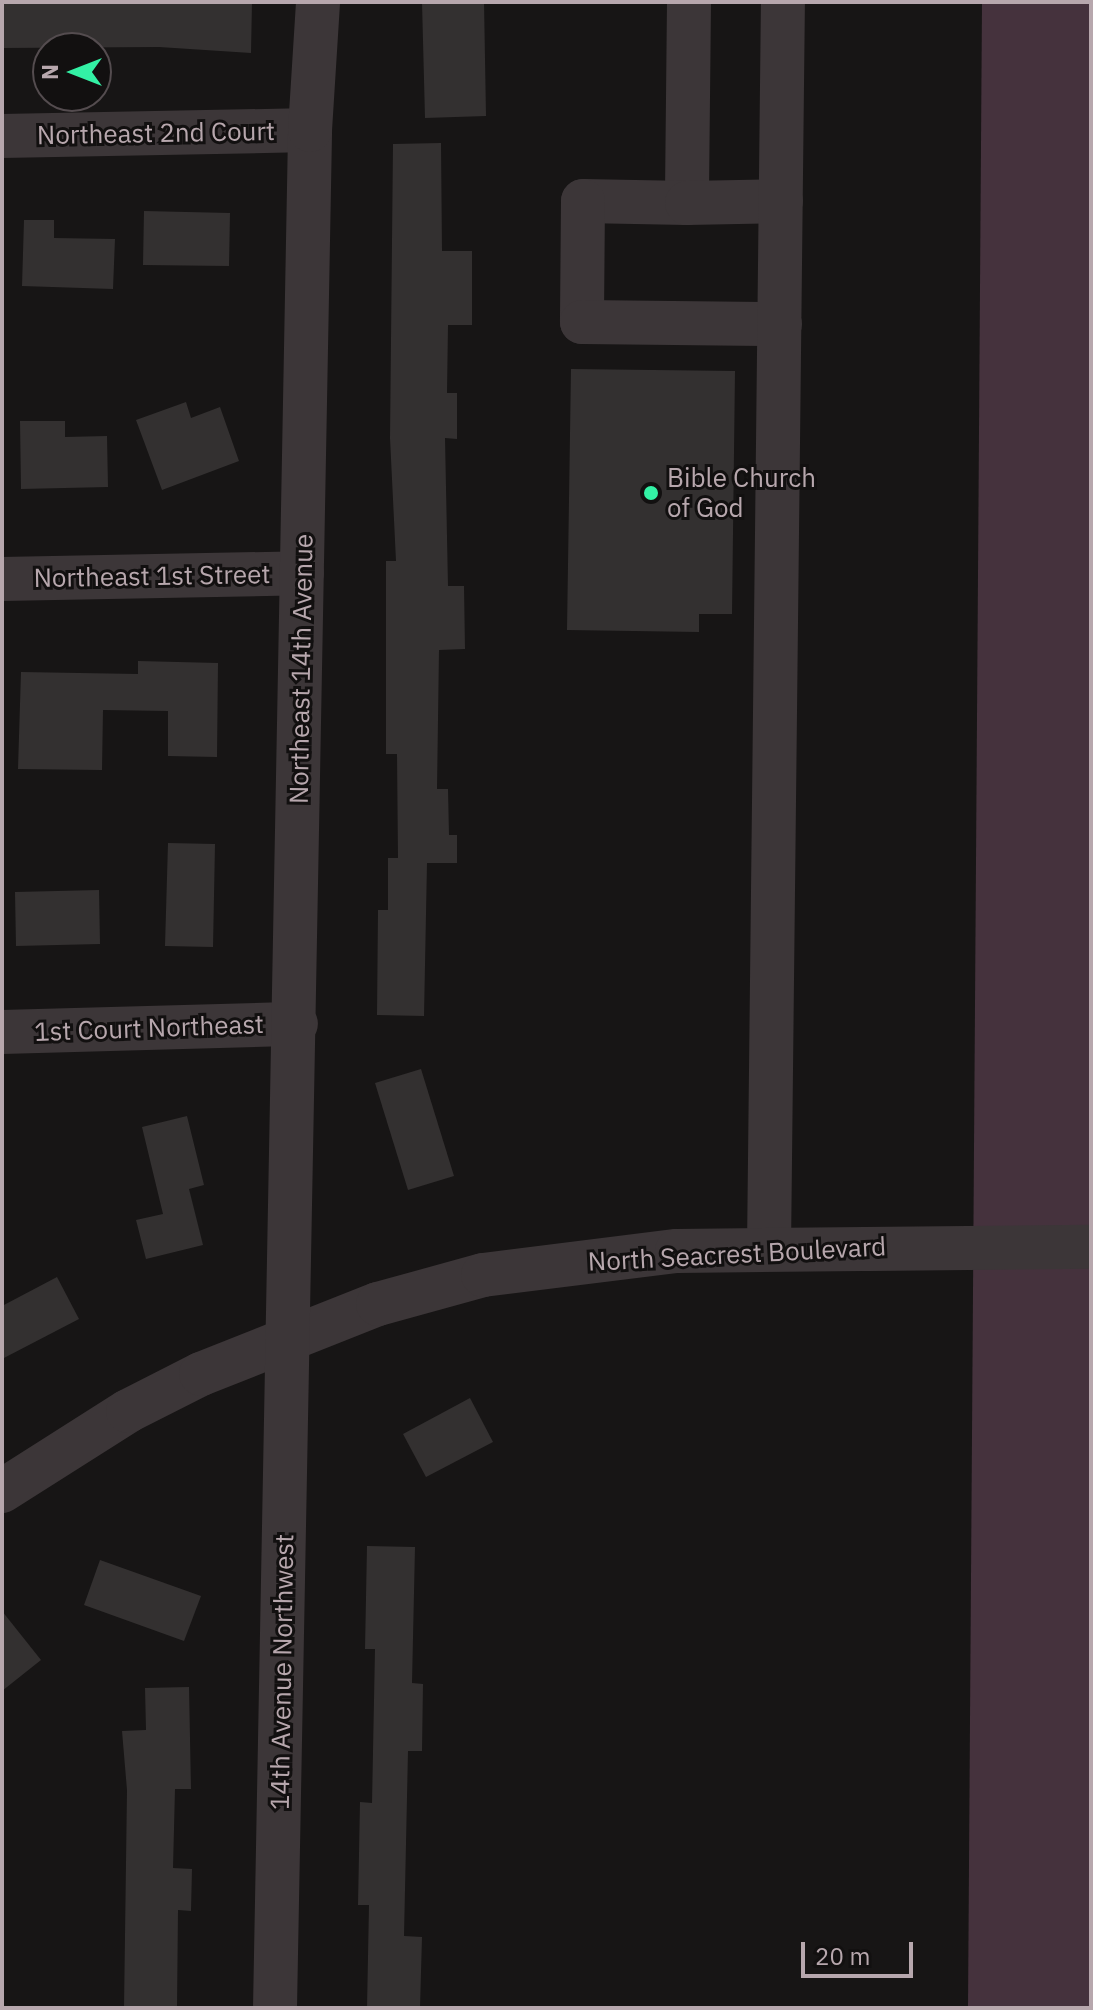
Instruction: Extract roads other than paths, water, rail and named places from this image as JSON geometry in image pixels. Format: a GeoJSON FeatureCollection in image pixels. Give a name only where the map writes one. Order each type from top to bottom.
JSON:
{"type":"FeatureCollection","features":[{"type":"Feature","properties":{"kind":"street","name":"Northeast 14th Avenue"},"geometry":{"type":"LineString","coordinates":[[289,1335],[310,130],[318,2]]}},
{"type":"Feature","properties":{"kind":"street"},"geometry":{"type":"LineString","coordinates":[[687,203],[689,2]]}},
{"type":"Feature","properties":{"kind":"street"},"geometry":{"type":"LineString","coordinates":[[769,1249],[783,2]]}},
{"type":"Feature","properties":{"kind":"street","name":"Northeast 2nd Court"},"geometry":{"type":"LineString","coordinates":[[2,136],[310,130]]}},
{"type":"Feature","properties":{"kind":"street"},"geometry":{"type":"LineString","coordinates":[[780,324],[582,322],[583,201],[781,201]]}},
{"type":"Feature","properties":{"kind":"street","name":"Northeast 1st Street"},"geometry":{"type":"LineString","coordinates":[[2,579],[302,573]]}},
{"type":"Feature","properties":{"kind":"street","name":"1st Court Northeast"},"geometry":{"type":"LineString","coordinates":[[2,1032],[296,1024]]}},
{"type":"Feature","properties":{"kind":"street","name":"North Seacrest Boulevard"},"geometry":{"type":"LineString","coordinates":[[2,1491],[128,1411],[289,1335],[483,1275],[677,1251],[1091,1247]]}},
{"type":"Feature","properties":{"kind":"street","name":"14th Avenue Northwest"},"geometry":{"type":"LineString","coordinates":[[275,2008],[289,1335]]}},
{"type":"Feature","properties":{"kind":"place","name":"Bible Church of God"},"geometry":{"type":"Point","coordinates":[651,493]}}]}
